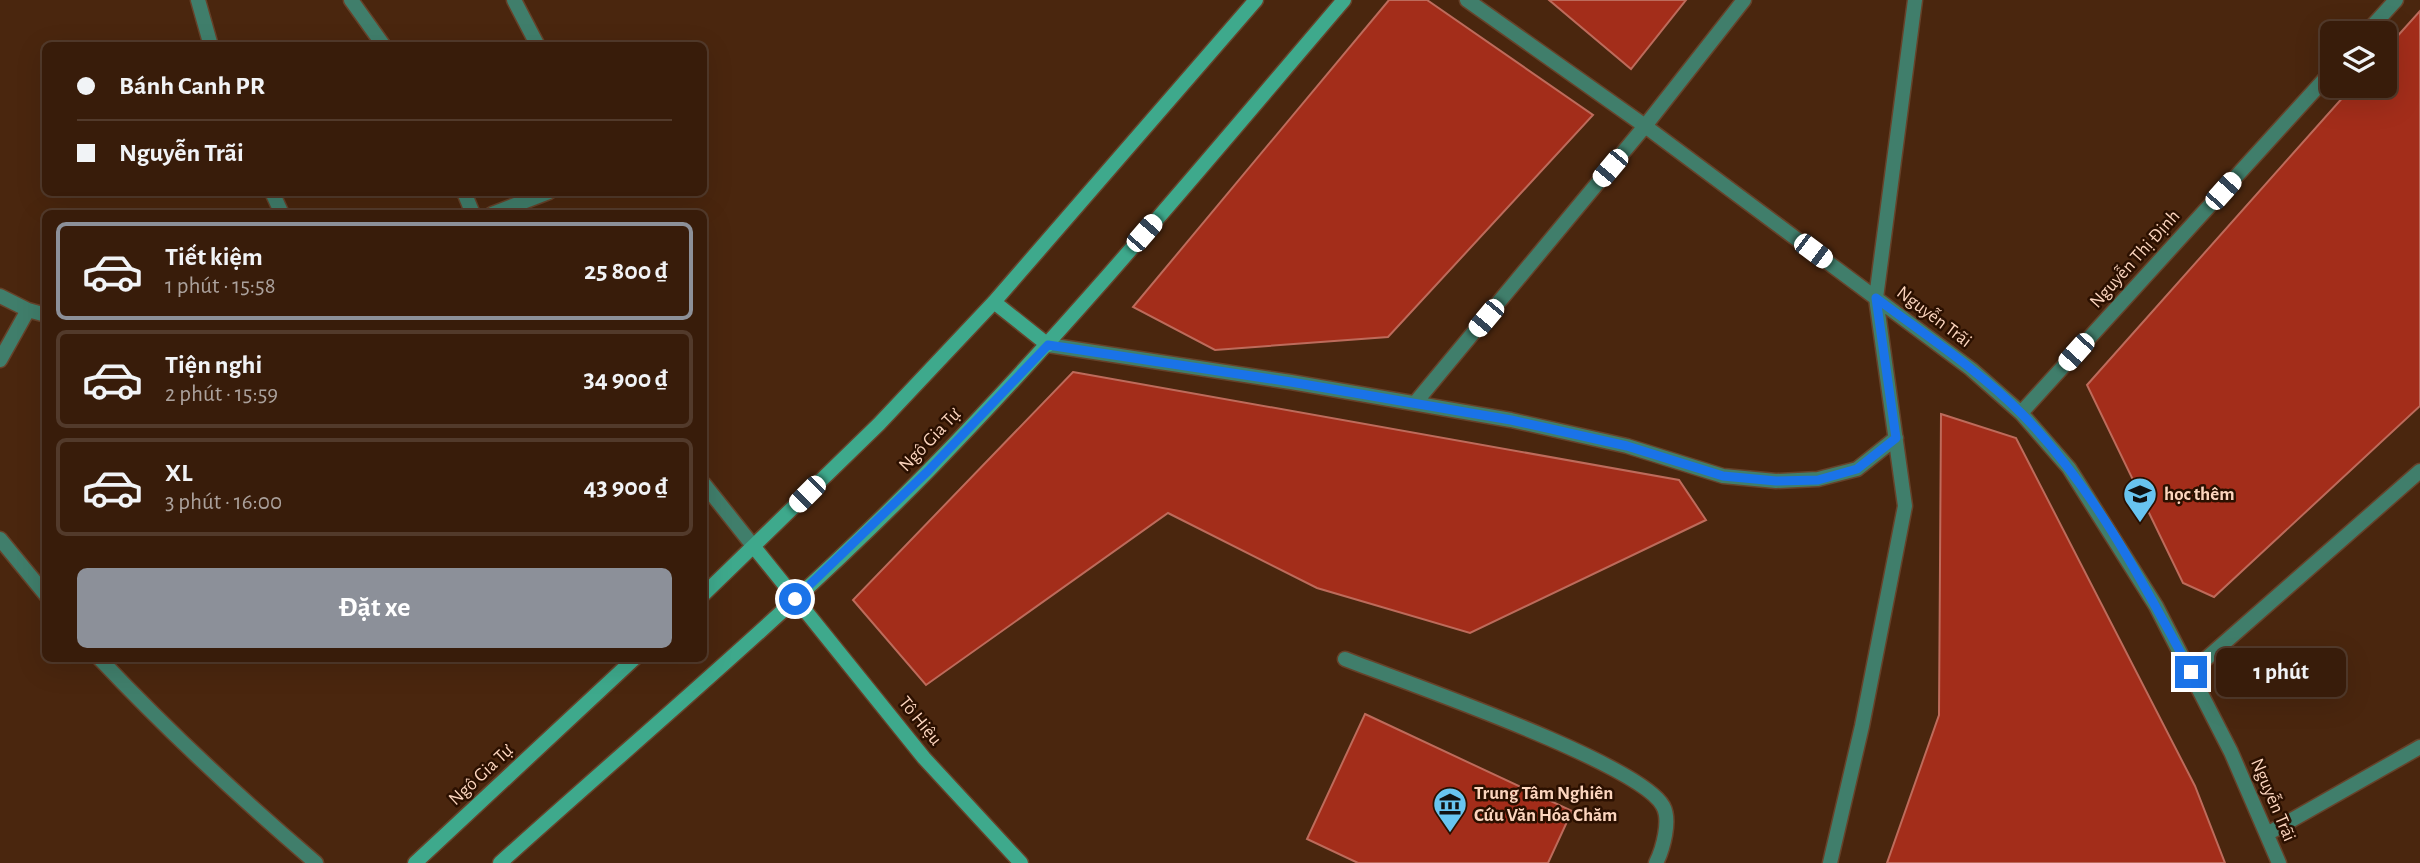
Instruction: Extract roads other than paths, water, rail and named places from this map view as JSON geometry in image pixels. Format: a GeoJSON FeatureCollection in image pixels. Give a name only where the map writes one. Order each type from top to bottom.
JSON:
{"type":"FeatureCollection","features":[{"type":"Feature","properties":{"kind":"main road"},"geometry":{"type":"LineString","coordinates":[[707,591],[879,424],[994,302],[1256,0]]}},
{"type":"Feature","properties":{"kind":"main road","name":"Ngô Gia Tự"},"geometry":{"type":"LineString","coordinates":[[500,863],[795,599],[928,471],[1048,345],[1344,0]]}},
{"type":"Feature","properties":{"kind":"main road"},"geometry":{"type":"LineString","coordinates":[[994,302],[1048,345]]}},
{"type":"Feature","properties":{"kind":"main road","name":"Tô Hiệu"},"geometry":{"type":"LineString","coordinates":[[754,547],[925,758],[1021,863]]}},
{"type":"Feature","properties":{"kind":"main road","name":"Ngô Gia Tự"},"geometry":{"type":"LineString","coordinates":[[415,863],[631,662]]}},
{"type":"Feature","properties":{"kind":"street"},"geometry":{"type":"LineString","coordinates":[[198,0],[210,42]]}},
{"type":"Feature","properties":{"kind":"street"},"geometry":{"type":"LineString","coordinates":[[351,0],[381,42]]}},
{"type":"Feature","properties":{"kind":"street"},"geometry":{"type":"LineString","coordinates":[[514,0],[536,42]]}},
{"type":"Feature","properties":{"kind":"street","name":"Nguyễn Trãi"},"geometry":{"type":"LineString","coordinates":[[1467,0],[1646,126],[1971,369],[2021,413],[2070,468],[2156,606],[2231,752],[2279,863]]}},
{"type":"Feature","properties":{"kind":"street"},"geometry":{"type":"LineString","coordinates":[[1415,403],[1646,126],[1744,0]]}},
{"type":"Feature","properties":{"kind":"street"},"geometry":{"type":"LineString","coordinates":[[1830,863],[1863,726],[1905,506],[1876,298],[1915,0]]}},
{"type":"Feature","properties":{"kind":"street"},"geometry":{"type":"LineString","coordinates":[[2377,21],[2396,0]]}},
{"type":"Feature","properties":{"kind":"street","name":"Nguyễn Thị Định"},"geometry":{"type":"LineString","coordinates":[[2021,413],[2320,83]]}},
{"type":"Feature","properties":{"kind":"street"},"geometry":{"type":"LineString","coordinates":[[502,210],[539,196]]}},
{"type":"Feature","properties":{"kind":"street"},"geometry":{"type":"LineString","coordinates":[[0,296],[28,310],[42,313]]}},
{"type":"Feature","properties":{"kind":"street"},"geometry":{"type":"LineString","coordinates":[[0,360],[28,310]]}},
{"type":"Feature","properties":{"kind":"street"},"geometry":{"type":"LineString","coordinates":[[1048,345],[1415,403],[1627,446],[1723,476],[1776,481],[1818,480],[1857,469],[1896,438]]}},
{"type":"Feature","properties":{"kind":"street"},"geometry":{"type":"LineString","coordinates":[[2191,672],[2420,471]]}},
{"type":"Feature","properties":{"kind":"street"},"geometry":{"type":"LineString","coordinates":[[707,488],[754,547]]}},
{"type":"Feature","properties":{"kind":"street"},"geometry":{"type":"LineString","coordinates":[[0,539],[42,589]]}},
{"type":"Feature","properties":{"kind":"street"},"geometry":{"type":"LineString","coordinates":[[1345,659],[1571,748],[1635,781],[1651,792],[1664,807],[1666,825],[1656,863]]}},
{"type":"Feature","properties":{"kind":"street"},"geometry":{"type":"LineString","coordinates":[[103,662],[170,732],[316,863]]}},
{"type":"Feature","properties":{"kind":"street"},"geometry":{"type":"LineString","coordinates":[[2267,834],[2420,747]]}},
{"type":"Feature","properties":{"kind":"place","name":"học thêm"},"geometry":{"type":"Point","coordinates":[2140,524]}},
{"type":"Feature","properties":{"kind":"place","name":"Trung Tâm Nghiên Cứu Văn Hóa Chăm"},"geometry":{"type":"Point","coordinates":[1450,834]}}]}
